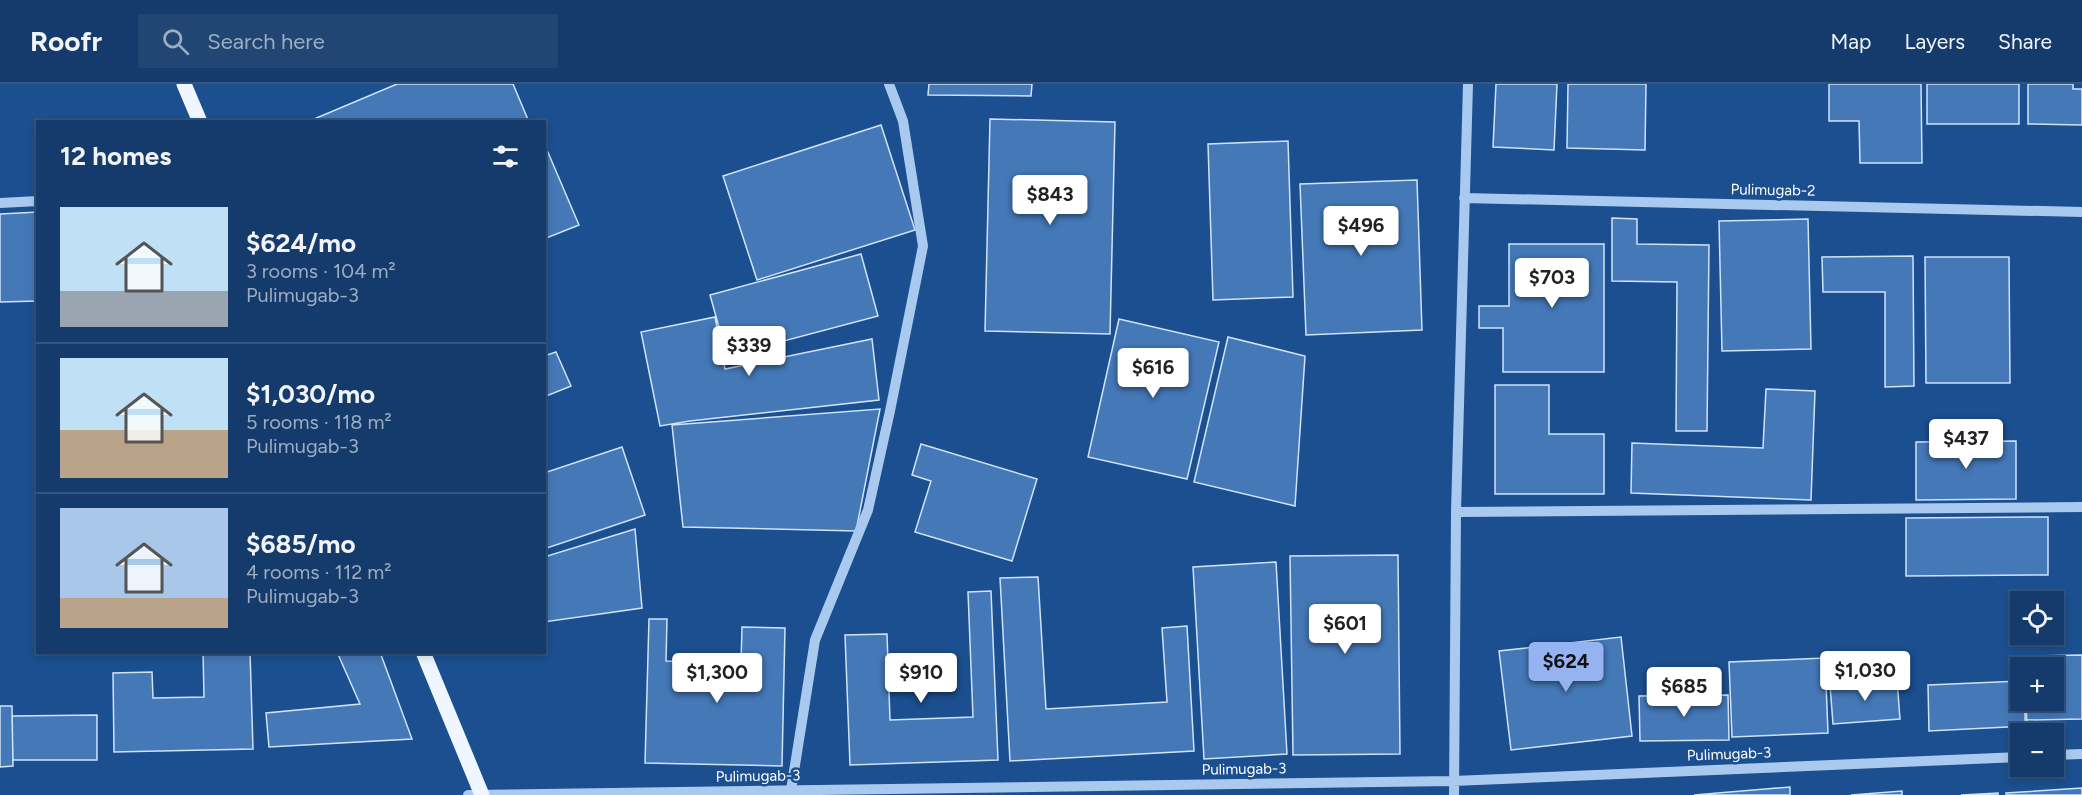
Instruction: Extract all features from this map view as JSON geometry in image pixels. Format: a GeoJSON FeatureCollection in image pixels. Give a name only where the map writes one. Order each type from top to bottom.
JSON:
{"type":"FeatureCollection","features":[{"type":"Feature","properties":{"kind":"main road"},"geometry":{"type":"LineString","coordinates":[[184,84],[199,120]]}},
{"type":"Feature","properties":{"kind":"main road"},"geometry":{"type":"LineString","coordinates":[[424,654],[482,795]]}},
{"type":"Feature","properties":{"kind":"street"},"geometry":{"type":"LineString","coordinates":[[791,790],[815,640],[868,510],[923,246],[903,121],[889,84]]}},
{"type":"Feature","properties":{"kind":"street"},"geometry":{"type":"LineString","coordinates":[[1454,795],[1456,512],[1468,84]]}},
{"type":"Feature","properties":{"kind":"street","name":"Pulimugab-2"},"geometry":{"type":"LineString","coordinates":[[1464,198],[2082,212]]}},
{"type":"Feature","properties":{"kind":"street"},"geometry":{"type":"LineString","coordinates":[[0,203],[36,201]]}},
{"type":"Feature","properties":{"kind":"street"},"geometry":{"type":"LineString","coordinates":[[1456,512],[2082,507]]}},
{"type":"Feature","properties":{"kind":"street"},"geometry":{"type":"LineString","coordinates":[[2064,755],[2082,754]]}},
{"type":"Feature","properties":{"kind":"street","name":"Pulimugab-3"},"geometry":{"type":"LineString","coordinates":[[468,795],[1453,781],[2010,757]]}},
{"type":"Feature","properties":{"kind":"building"},"geometry":{"type":"Polygon","coordinates":[[[397,84],[513,84],[528,120],[312,120],[397,84]]]}},
{"type":"Feature","properties":{"kind":"building"},"geometry":{"type":"Polygon","coordinates":[[[929,84],[1032,84],[1031,96],[928,95],[929,84]]]}},
{"type":"Feature","properties":{"kind":"building"},"geometry":{"type":"Polygon","coordinates":[[[1496,84],[1557,84],[1554,150],[1493,147],[1496,84]]]}},
{"type":"Feature","properties":{"kind":"building"},"geometry":{"type":"Polygon","coordinates":[[[1568,84],[1646,84],[1645,150],[1567,148],[1568,84]]]}},
{"type":"Feature","properties":{"kind":"building"},"geometry":{"type":"Polygon","coordinates":[[[1829,84],[1921,84],[1922,163],[1860,163],[1859,121],[1829,121],[1829,84]]]}},
{"type":"Feature","properties":{"kind":"building"},"geometry":{"type":"Polygon","coordinates":[[[1927,84],[2019,84],[2019,124],[1927,124],[1927,84]]]}},
{"type":"Feature","properties":{"kind":"building"},"geometry":{"type":"Polygon","coordinates":[[[2028,84],[2073,84],[2073,89],[2082,89],[2082,125],[2028,124],[2028,84]]]}},
{"type":"Feature","properties":{"kind":"building"},"geometry":{"type":"Polygon","coordinates":[[[990,119],[1115,122],[1110,334],[985,331],[990,119]]]}},
{"type":"Feature","properties":{"kind":"building"},"geometry":{"type":"Polygon","coordinates":[[[881,125],[915,230],[757,280],[723,176],[881,125]]]}},
{"type":"Feature","properties":{"kind":"building"},"geometry":{"type":"Polygon","coordinates":[[[1288,141],[1293,297],[1213,300],[1208,144],[1288,141]]]}},
{"type":"Feature","properties":{"kind":"building"},"geometry":{"type":"Polygon","coordinates":[[[546,148],[579,225],[546,238],[546,148]]]}},
{"type":"Feature","properties":{"kind":"building"},"geometry":{"type":"Polygon","coordinates":[[[1417,180],[1422,330],[1306,335],[1300,184],[1417,180]]]}},
{"type":"Feature","properties":{"kind":"building"},"geometry":{"type":"Polygon","coordinates":[[[36,212],[36,301],[0,302],[0,214],[36,212]]]}},
{"type":"Feature","properties":{"kind":"building"},"geometry":{"type":"Polygon","coordinates":[[[1612,218],[1637,219],[1637,244],[1709,245],[1707,431],[1676,431],[1677,282],[1612,281],[1612,218]]]}},
{"type":"Feature","properties":{"kind":"building"},"geometry":{"type":"Polygon","coordinates":[[[1808,219],[1811,349],[1722,351],[1719,221],[1808,219]]]}},
{"type":"Feature","properties":{"kind":"building"},"geometry":{"type":"Polygon","coordinates":[[[1509,244],[1604,244],[1604,372],[1503,372],[1503,328],[1479,328],[1479,306],[1509,306],[1509,244]]]}},
{"type":"Feature","properties":{"kind":"building"},"geometry":{"type":"Polygon","coordinates":[[[861,254],[878,316],[727,356],[710,295],[861,254]]]}},
{"type":"Feature","properties":{"kind":"building"},"geometry":{"type":"Polygon","coordinates":[[[1913,256],[1914,386],[1885,387],[1885,292],[1823,292],[1822,257],[1913,256]]]}},
{"type":"Feature","properties":{"kind":"building"},"geometry":{"type":"Polygon","coordinates":[[[1925,257],[2009,257],[2010,383],[1926,383],[1925,257]]]}},
{"type":"Feature","properties":{"kind":"building"},"geometry":{"type":"Polygon","coordinates":[[[715,317],[725,369],[872,339],[879,400],[660,426],[641,332],[715,317]]]}},
{"type":"Feature","properties":{"kind":"building"},"geometry":{"type":"Polygon","coordinates":[[[1119,319],[1219,342],[1187,479],[1088,457],[1119,319]]]}},
{"type":"Feature","properties":{"kind":"building"},"geometry":{"type":"Polygon","coordinates":[[[1228,337],[1305,356],[1295,506],[1194,482],[1228,337]]]}},
{"type":"Feature","properties":{"kind":"building"},"geometry":{"type":"Polygon","coordinates":[[[556,352],[571,386],[546,396],[546,355],[556,352]]]}},
{"type":"Feature","properties":{"kind":"building"},"geometry":{"type":"Polygon","coordinates":[[[1495,385],[1549,385],[1549,434],[1604,434],[1604,494],[1495,494],[1495,385]]]}},
{"type":"Feature","properties":{"kind":"building"},"geometry":{"type":"Polygon","coordinates":[[[1766,389],[1815,391],[1811,500],[1631,493],[1632,443],[1763,448],[1766,389]]]}},
{"type":"Feature","properties":{"kind":"building"},"geometry":{"type":"Polygon","coordinates":[[[880,409],[856,531],[683,527],[672,425],[880,409]]]}},
{"type":"Feature","properties":{"kind":"building"},"geometry":{"type":"Polygon","coordinates":[[[2016,441],[2016,499],[1916,500],[1916,442],[2016,441]]]}},
{"type":"Feature","properties":{"kind":"building"},"geometry":{"type":"Polygon","coordinates":[[[921,444],[1037,479],[1012,561],[915,532],[931,481],[912,475],[921,444]]]}},
{"type":"Feature","properties":{"kind":"building"},"geometry":{"type":"Polygon","coordinates":[[[622,447],[645,515],[546,548],[546,472],[622,447]]]}},
{"type":"Feature","properties":{"kind":"building"},"geometry":{"type":"Polygon","coordinates":[[[2048,517],[2048,575],[1906,576],[1906,518],[2048,517]]]}},
{"type":"Feature","properties":{"kind":"building"},"geometry":{"type":"Polygon","coordinates":[[[635,529],[642,608],[546,622],[546,556],[635,529]]]}},
{"type":"Feature","properties":{"kind":"building"},"geometry":{"type":"Polygon","coordinates":[[[1398,555],[1400,754],[1293,755],[1290,556],[1398,555]]]}},
{"type":"Feature","properties":{"kind":"building"},"geometry":{"type":"Polygon","coordinates":[[[1276,562],[1287,754],[1204,759],[1193,567],[1276,562]]]}},
{"type":"Feature","properties":{"kind":"building"},"geometry":{"type":"Polygon","coordinates":[[[1038,577],[1046,709],[1167,702],[1162,628],[1187,626],[1194,751],[1010,761],[1000,578],[1038,577]]]}},
{"type":"Feature","properties":{"kind":"building"},"geometry":{"type":"Polygon","coordinates":[[[991,591],[998,760],[850,765],[845,635],[887,634],[890,720],[973,717],[968,592],[991,591]]]}},
{"type":"Feature","properties":{"kind":"building"},"geometry":{"type":"Polygon","coordinates":[[[649,619],[667,619],[666,661],[741,663],[742,627],[785,628],[782,766],[645,763],[649,619]]]}},
{"type":"Feature","properties":{"kind":"building"},"geometry":{"type":"Polygon","coordinates":[[[1621,637],[1632,736],[1511,750],[1499,651],[1621,637]]]}},
{"type":"Feature","properties":{"kind":"building"},"geometry":{"type":"Polygon","coordinates":[[[203,654],[250,654],[253,749],[114,752],[113,673],[152,672],[153,698],[204,697],[203,654]]]}},
{"type":"Feature","properties":{"kind":"building"},"geometry":{"type":"Polygon","coordinates":[[[338,654],[381,654],[412,739],[269,747],[266,713],[360,704],[338,654]]]}},
{"type":"Feature","properties":{"kind":"building"},"geometry":{"type":"Polygon","coordinates":[[[2082,655],[2082,719],[2025,720],[2025,711],[2064,711],[2064,657],[2025,656],[2082,655]]]}},
{"type":"Feature","properties":{"kind":"building"},"geometry":{"type":"Polygon","coordinates":[[[1825,658],[1828,733],[1732,737],[1729,662],[1825,658]]]}},
{"type":"Feature","properties":{"kind":"building"},"geometry":{"type":"Polygon","coordinates":[[[1897,680],[1900,719],[1833,724],[1830,685],[1897,680]]]}},
{"type":"Feature","properties":{"kind":"building"},"geometry":{"type":"Polygon","coordinates":[[[2010,681],[2010,711],[2026,711],[2027,723],[2010,723],[2010,727],[1929,731],[1928,685],[2010,681]]]}},
{"type":"Feature","properties":{"kind":"building"},"geometry":{"type":"Polygon","coordinates":[[[1728,695],[1729,740],[1640,741],[1639,696],[1728,695]]]}},
{"type":"Feature","properties":{"kind":"building"},"geometry":{"type":"Polygon","coordinates":[[[0,706],[12,706],[13,766],[0,767],[0,706]]]}},
{"type":"Feature","properties":{"kind":"building"},"geometry":{"type":"Polygon","coordinates":[[[97,715],[97,760],[13,760],[12,716],[97,715]]]}},
{"type":"Feature","properties":{"kind":"building"},"geometry":{"type":"Polygon","coordinates":[[[1790,787],[1790,795],[1694,795],[1790,787]]]}},
{"type":"Feature","properties":{"kind":"building"},"geometry":{"type":"Polygon","coordinates":[[[2082,788],[2082,795],[2006,795],[2006,793],[2082,788]]]}},
{"type":"Feature","properties":{"kind":"building"},"geometry":{"type":"Polygon","coordinates":[[[1902,791],[1902,795],[1851,795],[1902,791]]]}},
{"type":"Feature","properties":{"kind":"building"},"geometry":{"type":"Polygon","coordinates":[[[1998,793],[1998,795],[1961,795],[1998,793]]]}}]}
